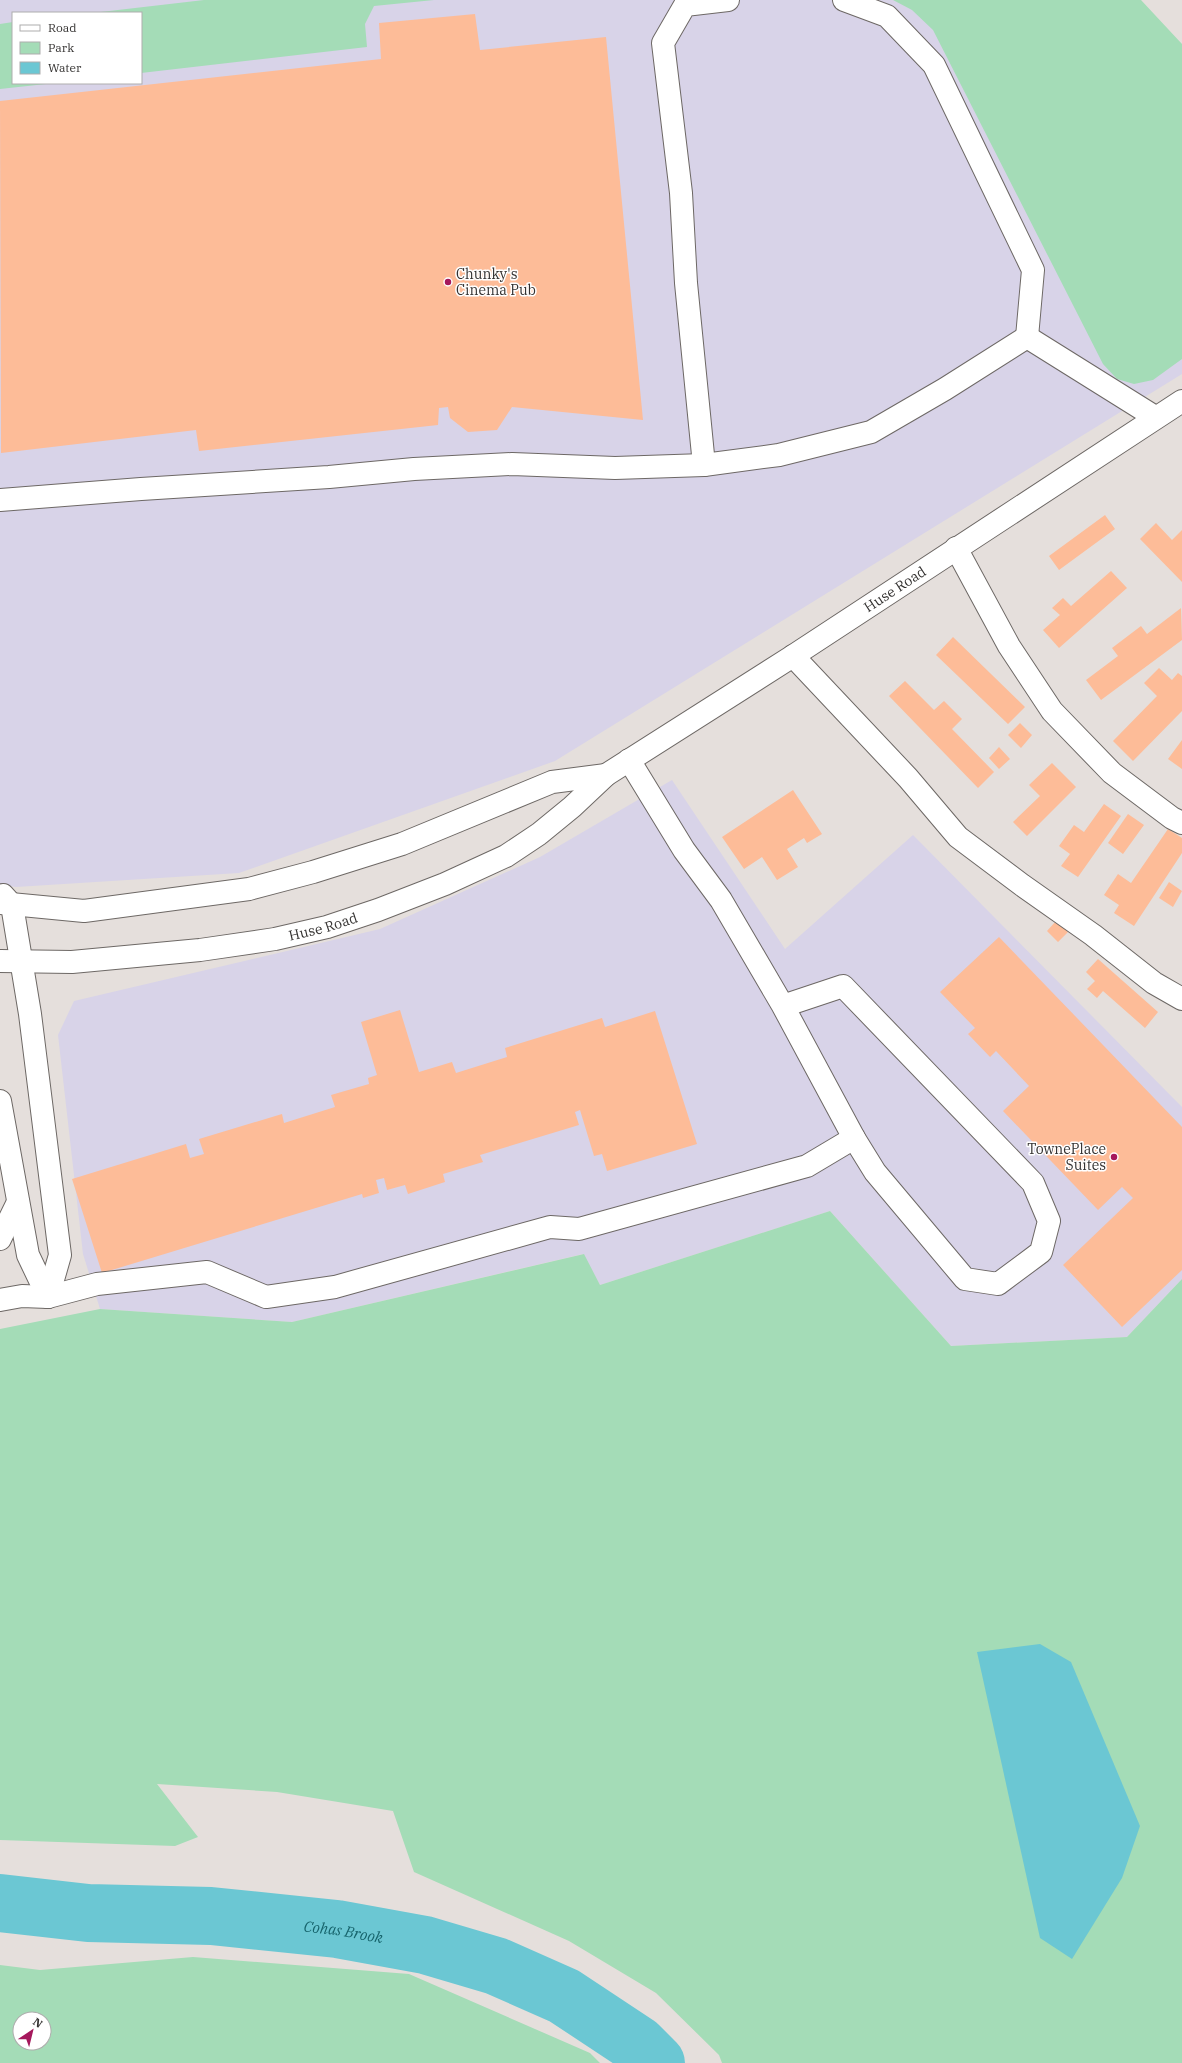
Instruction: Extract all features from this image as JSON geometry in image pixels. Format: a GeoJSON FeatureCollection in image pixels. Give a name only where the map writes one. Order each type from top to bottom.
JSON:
{"type":"FeatureCollection","features":[{"type":"Feature","properties":{"kind":"street"},"geometry":{"type":"LineString","coordinates":[[704,465],[686,283],[681,193],[663,43],[685,5],[728,0]]}},
{"type":"Feature","properties":{"kind":"street"},"geometry":{"type":"LineString","coordinates":[[844,0],[887,16],[934,65],[1033,270],[1027,337]]}},
{"type":"Feature","properties":{"kind":"street"},"geometry":{"type":"LineString","coordinates":[[0,500],[329,477],[414,468],[512,464],[616,468],[704,465],[779,455],[871,432],[945,389],[1027,337]]}},
{"type":"Feature","properties":{"kind":"street"},"geometry":{"type":"LineString","coordinates":[[1027,337],[1155,417]]}},
{"type":"Feature","properties":{"kind":"street","name":"Huse Road"},"geometry":{"type":"LineString","coordinates":[[10,961],[72,962],[200,950],[275,939],[327,927],[445,884],[506,856],[539,834],[572,807],[606,774],[793,656],[1155,417],[1182,401]]}},
{"type":"Feature","properties":{"kind":"street"},"geometry":{"type":"LineString","coordinates":[[956,548],[1009,646],[1052,711],[1112,773],[1172,818],[1182,823]]}},
{"type":"Feature","properties":{"kind":"street"},"geometry":{"type":"LineString","coordinates":[[793,656],[908,778],[958,837],[1022,885],[1093,935],[1154,983],[1182,999]]}},
{"type":"Feature","properties":{"kind":"street"},"geometry":{"type":"LineString","coordinates":[[629,760],[684,850],[721,900],[782,1006],[854,1138],[875,1172],[965,1279],[998,1284],[1041,1252],[1048,1221],[1033,1183],[843,986],[782,1006]]}},
{"type":"Feature","properties":{"kind":"street","name":"Huse Road"},"geometry":{"type":"LineString","coordinates":[[4,900],[84,911],[249,889],[313,872],[402,844],[552,782],[606,774]]}},
{"type":"Feature","properties":{"kind":"street"},"geometry":{"type":"LineString","coordinates":[[4,900],[10,961],[30,1014],[60,1255],[48,1297]]}},
{"type":"Feature","properties":{"kind":"street"},"geometry":{"type":"LineString","coordinates":[[0,1101],[28,1255],[48,1297]]}},
{"type":"Feature","properties":{"kind":"street"},"geometry":{"type":"LineString","coordinates":[[0,1300],[22,1296],[48,1297],[97,1284],[207,1272],[266,1297],[335,1287],[550,1228],[580,1229],[807,1166],[854,1138]]}},
{"type":"Feature","properties":{"kind":"street"},"geometry":{"type":"LineString","coordinates":[[0,1239],[18,1202]]}},
{"type":"Feature","properties":{"kind":"shaded area"},"geometry":{"type":"Polygon","coordinates":[[[0,0],[934,0],[1182,184],[1182,374],[555,761],[239,873],[16,887],[0,885],[0,0]]]}},
{"type":"Feature","properties":{"kind":"shaded area"},"geometry":{"type":"Polygon","coordinates":[[[672,780],[785,949],[913,835],[1182,1107],[1182,1279],[1127,1337],[951,1346],[830,1211],[600,1285],[583,1254],[292,1322],[100,1309],[83,1254],[58,1035],[74,1001],[380,929],[540,857],[672,780]]]}},
{"type":"Feature","properties":{"kind":"green space"},"geometry":{"type":"Polygon","coordinates":[[[204,0],[434,0],[374,6],[365,24],[367,47],[142,73],[142,12],[101,12],[204,0]]]}},
{"type":"Feature","properties":{"kind":"green space"},"geometry":{"type":"Polygon","coordinates":[[[893,0],[1141,0],[1182,44],[1182,359],[1153,380],[1134,384],[1117,379],[1103,364],[933,30],[912,10],[893,0]]]}},
{"type":"Feature","properties":{"kind":"green space"},"geometry":{"type":"Polygon","coordinates":[[[12,22],[12,84],[46,84],[0,89],[0,24],[12,22]]]}},
{"type":"Feature","properties":{"kind":"green space"},"geometry":{"type":"Polygon","coordinates":[[[830,1211],[951,1346],[1127,1337],[1182,1279],[1182,2063],[722,2063],[719,2055],[656,1993],[569,1941],[414,1872],[393,1811],[277,1792],[157,1784],[198,1837],[175,1846],[0,1840],[0,1329],[100,1309],[292,1322],[584,1254],[600,1285],[830,1211]]]}},
{"type":"Feature","properties":{"kind":"green space"},"geometry":{"type":"Polygon","coordinates":[[[193,1957],[409,1974],[590,2053],[600,2063],[0,2063],[0,1965],[40,1970],[193,1957]]]}},
{"type":"Feature","properties":{"kind":"water"},"geometry":{"type":"Polygon","coordinates":[[[1040,1644],[1071,1662],[1140,1826],[1122,1878],[1072,1959],[1040,1938],[977,1652],[1040,1644]]]}},
{"type":"Feature","properties":{"kind":"building"},"geometry":{"type":"Polygon","coordinates":[[[475,14],[480,50],[606,37],[643,420],[512,407],[497,430],[468,432],[450,418],[448,407],[439,408],[438,425],[199,451],[196,430],[1,453],[0,101],[381,59],[379,23],[475,14]]]}},
{"type":"Feature","properties":{"kind":"building"},"geometry":{"type":"Polygon","coordinates":[[[1105,515],[1115,529],[1059,570],[1049,556],[1105,515]]]}},
{"type":"Feature","properties":{"kind":"building"},"geometry":{"type":"Polygon","coordinates":[[[1156,523],[1172,540],[1182,530],[1182,582],[1140,539],[1156,523]]]}},
{"type":"Feature","properties":{"kind":"building"},"geometry":{"type":"Polygon","coordinates":[[[1111,571],[1127,588],[1059,648],[1043,630],[1060,615],[1052,608],[1063,598],[1071,606],[1111,571]]]}},
{"type":"Feature","properties":{"kind":"building"},"geometry":{"type":"Polygon","coordinates":[[[1181,608],[1182,640],[1101,700],[1086,680],[1118,656],[1112,648],[1141,626],[1147,634],[1181,608]]]}},
{"type":"Feature","properties":{"kind":"building"},"geometry":{"type":"Polygon","coordinates":[[[953,637],[1025,707],[1008,724],[936,655],[953,637]]]}},
{"type":"Feature","properties":{"kind":"building"},"geometry":{"type":"Polygon","coordinates":[[[1159,668],[1172,680],[1178,673],[1182,676],[1182,711],[1133,761],[1113,741],[1157,696],[1144,683],[1159,668]]]}},
{"type":"Feature","properties":{"kind":"building"},"geometry":{"type":"Polygon","coordinates":[[[905,681],[934,710],[944,701],[962,719],[952,729],[994,772],[978,788],[889,696],[905,681]]]}},
{"type":"Feature","properties":{"kind":"building"},"geometry":{"type":"Polygon","coordinates":[[[1020,723],[1032,735],[1021,748],[1008,735],[1020,723]]]}},
{"type":"Feature","properties":{"kind":"building"},"geometry":{"type":"Polygon","coordinates":[[[1182,740],[1182,769],[1168,759],[1182,740]]]}},
{"type":"Feature","properties":{"kind":"building"},"geometry":{"type":"Polygon","coordinates":[[[999,747],[1010,759],[999,769],[989,758],[999,747]]]}},
{"type":"Feature","properties":{"kind":"building"},"geometry":{"type":"Polygon","coordinates":[[[1052,763],[1076,787],[1027,836],[1013,822],[1040,796],[1029,785],[1052,763]]]}},
{"type":"Feature","properties":{"kind":"building"},"geometry":{"type":"Polygon","coordinates":[[[793,790],[822,834],[807,843],[804,838],[787,849],[798,867],[777,880],[762,857],[744,869],[722,837],[793,790]]]}},
{"type":"Feature","properties":{"kind":"building"},"geometry":{"type":"Polygon","coordinates":[[[1104,804],[1121,816],[1078,877],[1061,866],[1070,854],[1059,846],[1074,825],[1084,832],[1104,804]]]}},
{"type":"Feature","properties":{"kind":"building"},"geometry":{"type":"Polygon","coordinates":[[[1128,814],[1144,825],[1123,854],[1108,843],[1128,814]]]}},
{"type":"Feature","properties":{"kind":"building"},"geometry":{"type":"Polygon","coordinates":[[[1168,829],[1182,838],[1182,853],[1134,926],[1114,913],[1119,905],[1104,895],[1118,874],[1131,883],[1168,829]]]}},
{"type":"Feature","properties":{"kind":"building"},"geometry":{"type":"Polygon","coordinates":[[[1169,882],[1182,891],[1173,907],[1159,898],[1169,882]]]}},
{"type":"Feature","properties":{"kind":"building"},"geometry":{"type":"Polygon","coordinates":[[[1056,921],[1068,932],[1058,942],[1047,931],[1056,921]]]}},
{"type":"Feature","properties":{"kind":"building","name":"TownePlace Suites"},"geometry":{"type":"Polygon","coordinates":[[[999,937],[1182,1127],[1182,1270],[1122,1327],[1063,1265],[1133,1198],[1122,1187],[1098,1210],[1003,1111],[1029,1086],[996,1051],[990,1057],[968,1034],[975,1028],[940,992],[999,937]]]}},
{"type":"Feature","properties":{"kind":"building"},"geometry":{"type":"Polygon","coordinates":[[[1098,959],[1158,1012],[1145,1028],[1103,991],[1097,998],[1087,989],[1095,981],[1086,972],[1098,959]]]}},
{"type":"Feature","properties":{"kind":"building"},"geometry":{"type":"Polygon","coordinates":[[[400,1010],[419,1072],[452,1062],[456,1073],[507,1057],[505,1048],[602,1018],[605,1027],[655,1011],[697,1144],[607,1171],[602,1154],[594,1156],[580,1110],[575,1112],[579,1125],[480,1155],[483,1162],[443,1174],[445,1182],[408,1194],[405,1185],[387,1190],[384,1178],[376,1180],[379,1193],[363,1198],[362,1194],[102,1273],[72,1179],[186,1144],[190,1158],[204,1154],[199,1139],[282,1114],[284,1123],[335,1107],[331,1095],[369,1084],[368,1078],[377,1075],[361,1022],[400,1010]]]}},
{"type":"Feature","properties":{"kind":"waterway","name":"Cohas Brook"},"geometry":{"type":"LineString","coordinates":[[0,1903],[88,1913],[211,1916],[337,1929],[425,1945],[496,1966],[564,1996],[638,2045],[656,2063]]}},
{"type":"Feature","properties":{"kind":"place","name":"Chunky's Cinema Pub"},"geometry":{"type":"Point","coordinates":[448,282]}},
{"type":"Feature","properties":{"kind":"place","name":"TownePlace Suites"},"geometry":{"type":"Point","coordinates":[1114,1157]}}]}
